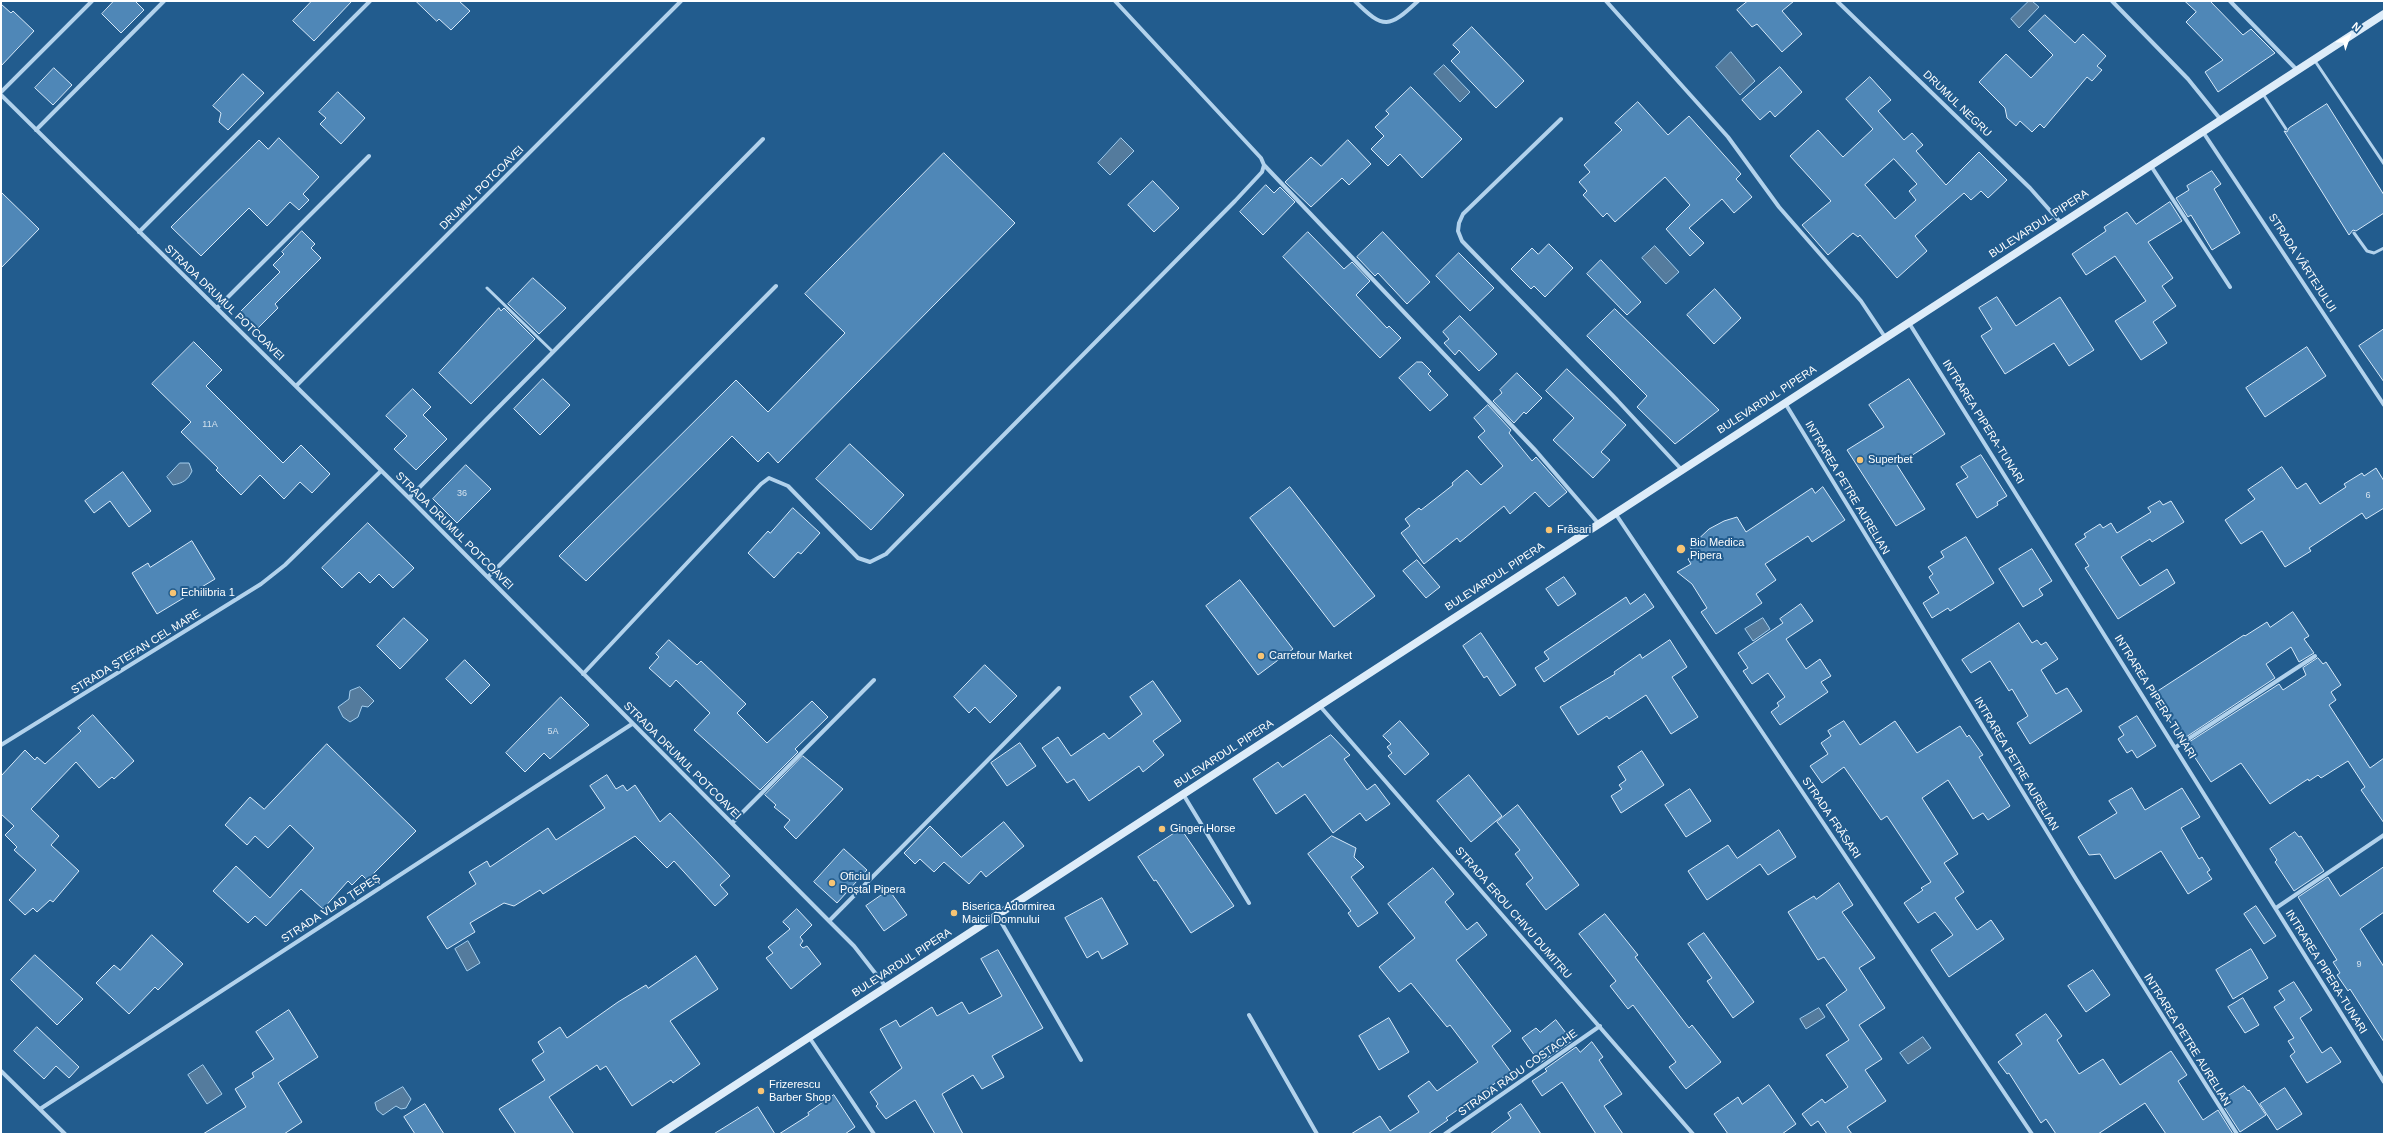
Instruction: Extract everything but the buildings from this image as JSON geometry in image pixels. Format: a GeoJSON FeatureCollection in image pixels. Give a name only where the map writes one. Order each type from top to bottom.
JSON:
{"type":"FeatureCollection","features":[{"type":"Feature","properties":{"kind":"main road","name":"BULEVARDUL PIPERA"},"geometry":{"type":"LineString","coordinates":[[660,1134],[1784,402],[2384,14]]}},
{"type":"Feature","properties":{"kind":"street"},"geometry":{"type":"LineString","coordinates":[[1,92],[92,1]]}},
{"type":"Feature","properties":{"kind":"street"},"geometry":{"type":"LineString","coordinates":[[36,130],[164,1]]}},
{"type":"Feature","properties":{"kind":"street"},"geometry":{"type":"LineString","coordinates":[[139,232],[370,1]]}},
{"type":"Feature","properties":{"kind":"street","name":"DRUMUL POTCOAVEI"},"geometry":{"type":"LineString","coordinates":[[296,386],[681,1]]}},
{"type":"Feature","properties":{"kind":"street"},"geometry":{"type":"LineString","coordinates":[[1115,1],[1261,158],[1264,165],[1536,451],[1598,523]]}},
{"type":"Feature","properties":{"kind":"street"},"geometry":{"type":"LineString","coordinates":[[1355,1],[1375,20],[1386,23],[1398,20],[1418,1]]}},
{"type":"Feature","properties":{"kind":"street"},"geometry":{"type":"LineString","coordinates":[[1606,1],[1728,137],[1779,207],[1861,301],[1885,337]]}},
{"type":"Feature","properties":{"kind":"street","name":"DRUMUL NEGRU"},"geometry":{"type":"LineString","coordinates":[[1837,1],[2030,188],[2061,223]]}},
{"type":"Feature","properties":{"kind":"street"},"geometry":{"type":"LineString","coordinates":[[2112,1],[2188,79],[2221,120]]}},
{"type":"Feature","properties":{"kind":"street"},"geometry":{"type":"LineString","coordinates":[[2230,1],[2297,70]]}},
{"type":"Feature","properties":{"kind":"street","name":"STRADA DRUMUL POTCOAVEI"},"geometry":{"type":"LineString","coordinates":[[1,95],[488,577],[632,724],[854,946],[886,987]]}},
{"type":"Feature","properties":{"kind":"street"},"geometry":{"type":"LineString","coordinates":[[1562,119],[1463,214],[1458,223],[1458,231],[1462,241],[1485,266],[1617,400],[1681,470]]}},
{"type":"Feature","properties":{"kind":"street","name":"STRADA VÂRTEJULUI"},"geometry":{"type":"LineString","coordinates":[[2203,132],[2384,405]]}},
{"type":"Feature","properties":{"kind":"street"},"geometry":{"type":"LineString","coordinates":[[409,498],[763,139]]}},
{"type":"Feature","properties":{"kind":"street"},"geometry":{"type":"LineString","coordinates":[[216,308],[369,156]]}},
{"type":"Feature","properties":{"kind":"street"},"geometry":{"type":"LineString","coordinates":[[583,674],[761,484],[769,478],[788,486],[858,558],[870,562],[886,554],[1235,201],[1262,172],[1264,165]]}},
{"type":"Feature","properties":{"kind":"street"},"geometry":{"type":"LineString","coordinates":[[2150,165],[2230,287]]}},
{"type":"Feature","properties":{"kind":"street"},"geometry":{"type":"LineString","coordinates":[[488,577],[776,286]]}},
{"type":"Feature","properties":{"kind":"street","name":"INTRAREA PIPERA-TUNARI"},"geometry":{"type":"LineString","coordinates":[[1908,322],[2176,747],[2384,1082]]}},
{"type":"Feature","properties":{"kind":"street","name":"INTRAREA PETRE AURELIAN"},"geometry":{"type":"LineString","coordinates":[[1784,402],[2080,886],[2237,1134]]}},
{"type":"Feature","properties":{"kind":"street","name":"STRADA ȘTEFAN CEL MARE"},"geometry":{"type":"LineString","coordinates":[[1,745],[261,584],[285,565],[381,471]]}},
{"type":"Feature","properties":{"kind":"street","name":"STRADA FRĂSARI"},"geometry":{"type":"LineString","coordinates":[[1614,513],[2032,1134]]}},
{"type":"Feature","properties":{"kind":"street"},"geometry":{"type":"LineString","coordinates":[[2176,747],[2315,656]]}},
{"type":"Feature","properties":{"kind":"street"},"geometry":{"type":"LineString","coordinates":[[732,823],[874,680]]}},
{"type":"Feature","properties":{"kind":"street"},"geometry":{"type":"LineString","coordinates":[[829,921],[1059,688]]}},
{"type":"Feature","properties":{"kind":"street","name":"STRADA EROU CHIVU DUMITRU"},"geometry":{"type":"LineString","coordinates":[[1319,705],[1693,1134]]}},
{"type":"Feature","properties":{"kind":"street","name":"STRADA VLAD ȚEPEȘ"},"geometry":{"type":"LineString","coordinates":[[40,1109],[632,724]]}},
{"type":"Feature","properties":{"kind":"street"},"geometry":{"type":"LineString","coordinates":[[1183,794],[1249,903]]}},
{"type":"Feature","properties":{"kind":"street"},"geometry":{"type":"LineString","coordinates":[[2276,908],[2384,835]]}},
{"type":"Feature","properties":{"kind":"street"},"geometry":{"type":"LineString","coordinates":[[997,915],[1081,1060]]}},
{"type":"Feature","properties":{"kind":"street"},"geometry":{"type":"LineString","coordinates":[[1249,1015],[1317,1134]]}},
{"type":"Feature","properties":{"kind":"street","name":"STRADA RADU COSTACHE"},"geometry":{"type":"LineString","coordinates":[[1446,1134],[1600,1026]]}},
{"type":"Feature","properties":{"kind":"street"},"geometry":{"type":"LineString","coordinates":[[809,1038],[874,1134]]}},
{"type":"Feature","properties":{"kind":"street"},"geometry":{"type":"LineString","coordinates":[[1,1071],[65,1134]]}},
{"type":"Feature","properties":{"kind":"lane"},"geometry":{"type":"LineString","coordinates":[[2314,60],[2384,164]]}},
{"type":"Feature","properties":{"kind":"lane"},"geometry":{"type":"LineString","coordinates":[[2263,93],[2286,129]]}},
{"type":"Feature","properties":{"kind":"lane"},"geometry":{"type":"LineString","coordinates":[[2354,233],[2367,251],[2374,253],[2384,248]]}},
{"type":"Feature","properties":{"kind":"lane"},"geometry":{"type":"LineString","coordinates":[[487,288],[553,352]]}},
{"type":"Feature","properties":{"kind":"water"},"geometry":{"type":"Polygon","coordinates":[[[2029,1],[2032,1],[2039,7],[2019,28],[2011,19],[2029,1]]]}},
{"type":"Feature","properties":{"kind":"water"},"geometry":{"type":"Polygon","coordinates":[[[1731,52],[1755,81],[1740,95],[1716,67],[1731,52]]]}},
{"type":"Feature","properties":{"kind":"water"},"geometry":{"type":"Polygon","coordinates":[[[1444,65],[1470,92],[1460,102],[1434,74],[1444,65]]]}},
{"type":"Feature","properties":{"kind":"water"},"geometry":{"type":"Polygon","coordinates":[[[1121,138],[1134,151],[1110,175],[1098,163],[1121,138]]]}},
{"type":"Feature","properties":{"kind":"water"},"geometry":{"type":"Polygon","coordinates":[[[1655,246],[1679,272],[1666,284],[1642,258],[1655,246]]]}},
{"type":"Feature","properties":{"kind":"water"},"geometry":{"type":"Polygon","coordinates":[[[180,463],[189,463],[192,471],[185,481],[173,485],[167,477],[180,463]]]}},
{"type":"Feature","properties":{"kind":"water"},"geometry":{"type":"Polygon","coordinates":[[[1763,618],[1770,629],[1753,641],[1745,629],[1763,618]]]}},
{"type":"Feature","properties":{"kind":"water"},"geometry":{"type":"Polygon","coordinates":[[[360,687],[374,701],[368,707],[362,706],[358,717],[350,722],[343,717],[338,707],[349,699],[350,691],[360,687]]]}},
{"type":"Feature","properties":{"kind":"water"},"geometry":{"type":"Polygon","coordinates":[[[468,941],[480,963],[467,971],[455,949],[468,941]]]}},
{"type":"Feature","properties":{"kind":"water"},"geometry":{"type":"Polygon","coordinates":[[[1819,1008],[1825,1017],[1806,1029],[1800,1019],[1819,1008]]]}},
{"type":"Feature","properties":{"kind":"water"},"geometry":{"type":"Polygon","coordinates":[[[1923,1037],[1931,1048],[1908,1064],[1900,1053],[1923,1037]]]}},
{"type":"Feature","properties":{"kind":"water"},"geometry":{"type":"Polygon","coordinates":[[[203,1065],[222,1094],[207,1104],[188,1075],[203,1065]]]}},
{"type":"Feature","properties":{"kind":"water"},"geometry":{"type":"Polygon","coordinates":[[[403,1087],[411,1099],[406,1108],[401,1109],[396,1106],[383,1115],[377,1110],[375,1103],[403,1087]]]}},
{"type":"Feature","properties":{"kind":"place","name":"Superbet"},"geometry":{"type":"Point","coordinates":[1860,460]}},
{"type":"Feature","properties":{"kind":"place","name":"Frăsari"},"geometry":{"type":"Point","coordinates":[1549,530]}},
{"type":"Feature","properties":{"kind":"place","name":"Bio Medica Pipera"},"geometry":{"type":"Point","coordinates":[1681,549]}},
{"type":"Feature","properties":{"kind":"place","name":"Echilibria 1"},"geometry":{"type":"Point","coordinates":[173,593]}},
{"type":"Feature","properties":{"kind":"place","name":"Carrefour Market"},"geometry":{"type":"Point","coordinates":[1261,656]}},
{"type":"Feature","properties":{"kind":"place","name":"Ginger Horse"},"geometry":{"type":"Point","coordinates":[1162,829]}},
{"type":"Feature","properties":{"kind":"place","name":"Oficiul Poștal Pipera"},"geometry":{"type":"Point","coordinates":[832,883]}},
{"type":"Feature","properties":{"kind":"place","name":"Biserica Adormirea Maicii Domnului"},"geometry":{"type":"Point","coordinates":[954,913]}},
{"type":"Feature","properties":{"kind":"place","name":"Frizerescu Barber Shop"},"geometry":{"type":"Point","coordinates":[761,1091]}}]}
